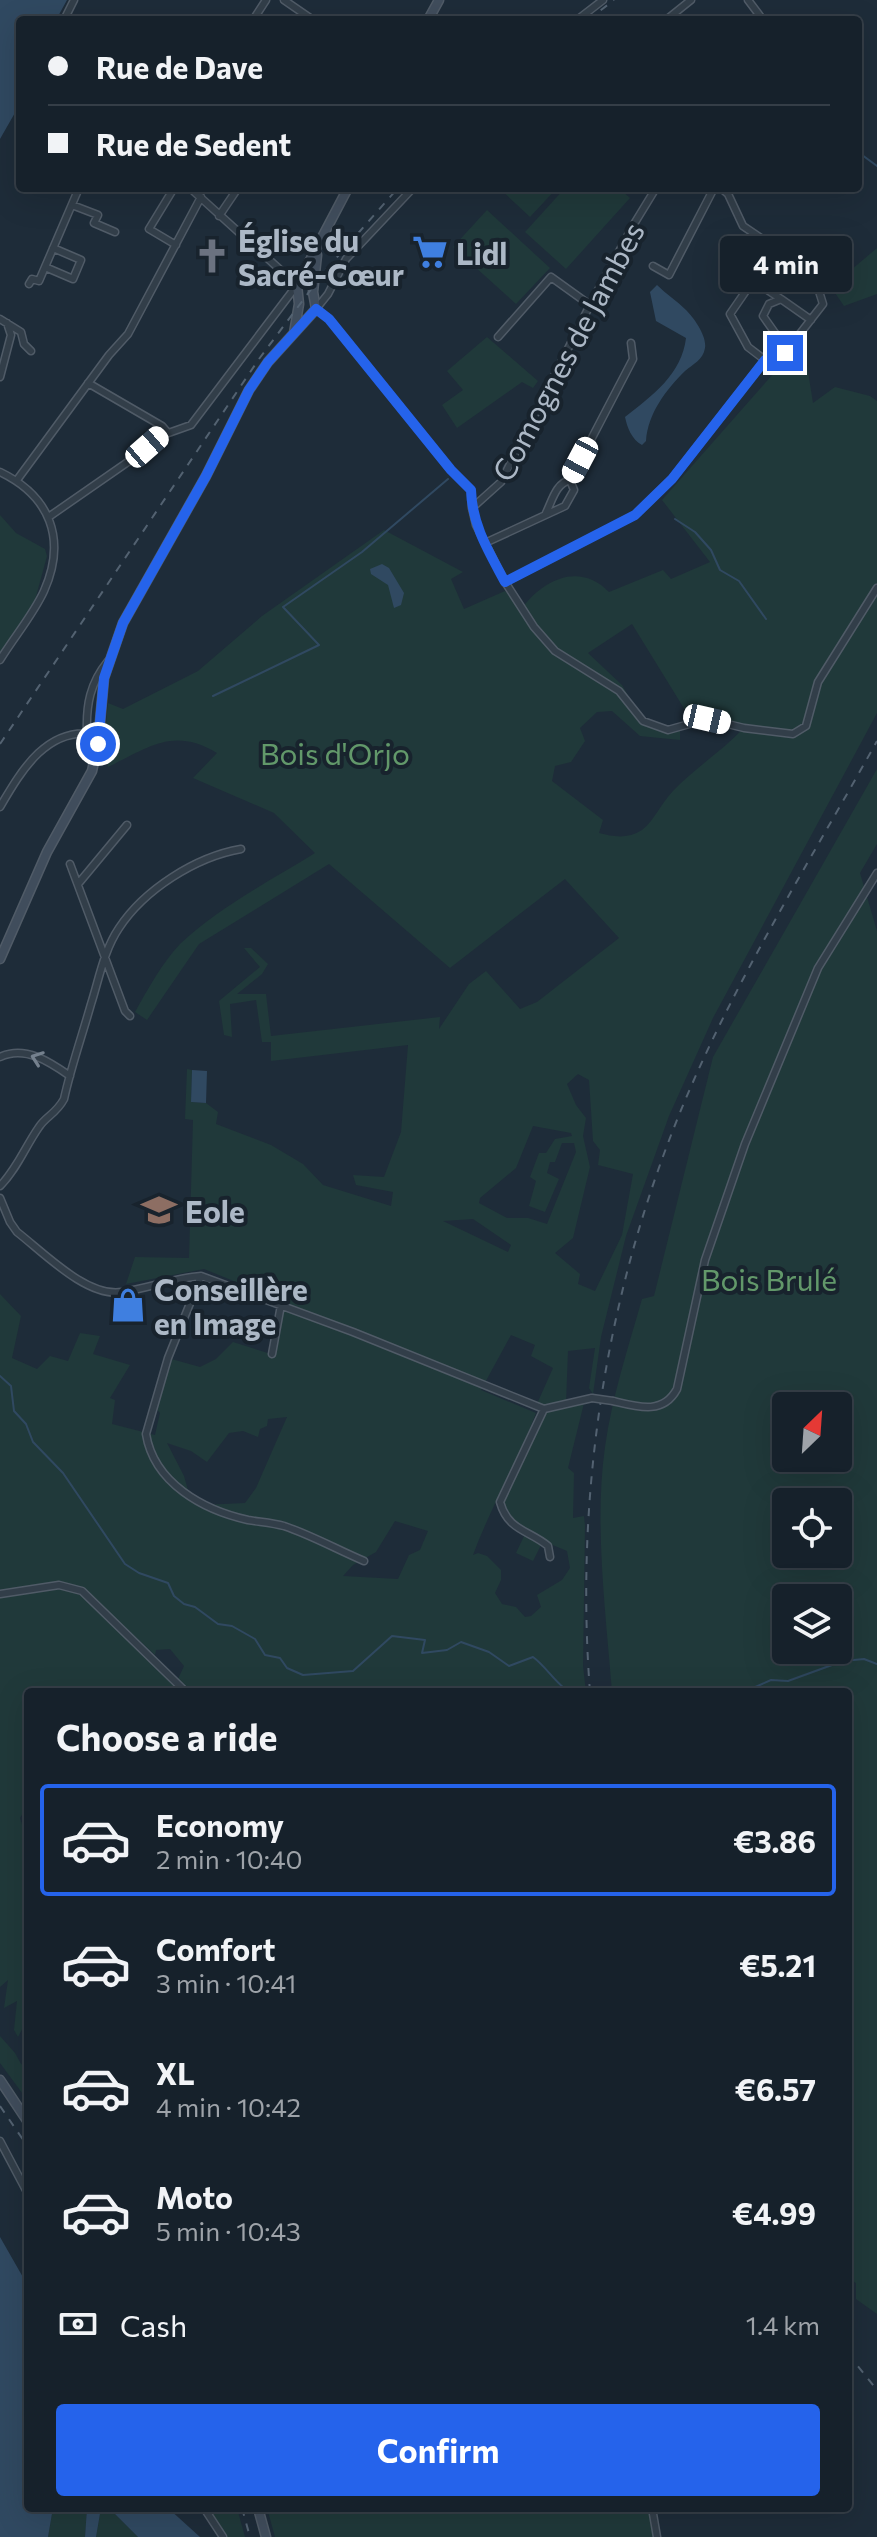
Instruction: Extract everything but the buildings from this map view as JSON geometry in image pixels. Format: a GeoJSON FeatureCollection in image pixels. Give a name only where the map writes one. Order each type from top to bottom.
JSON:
{"type":"FeatureCollection","features":[{"type":"Feature","properties":{"kind":"main road"},"geometry":{"type":"LineString","coordinates":[[293,334],[299,304],[297,285],[346,192]]}},
{"type":"Feature","properties":{"kind":"main road"},"geometry":{"type":"LineString","coordinates":[[316,309],[313,292],[317,250]]}},
{"type":"Feature","properties":{"kind":"main road"},"geometry":{"type":"LineString","coordinates":[[297,285],[304,285],[313,292]]}},
{"type":"Feature","properties":{"kind":"main road"},"geometry":{"type":"LineString","coordinates":[[299,304],[310,310],[316,309]]}},
{"type":"Feature","properties":{"kind":"main road"},"geometry":{"type":"LineString","coordinates":[[0,959],[47,852],[88,780],[95,759],[109,660],[135,597],[206,476],[241,404],[268,362],[316,309]]}},
{"type":"Feature","properties":{"kind":"main road"},"geometry":{"type":"LineString","coordinates":[[0,2080],[24,2116]]}},
{"type":"Feature","properties":{"kind":"main road"},"geometry":{"type":"LineString","coordinates":[[259,2512],[266,2537]]}},
{"type":"Feature","properties":{"kind":"street"},"geometry":{"type":"LineString","coordinates":[[284,0],[307,16]]}},
{"type":"Feature","properties":{"kind":"street"},"geometry":{"type":"LineString","coordinates":[[582,16],[603,0]]}},
{"type":"Feature","properties":{"kind":"street"},"geometry":{"type":"LineString","coordinates":[[671,16],[691,0]]}},
{"type":"Feature","properties":{"kind":"street"},"geometry":{"type":"LineString","coordinates":[[29,284],[32,279],[39,281],[77,192]]}},
{"type":"Feature","properties":{"kind":"street"},"geometry":{"type":"LineString","coordinates":[[172,192],[149,229],[176,245]]}},
{"type":"Feature","properties":{"kind":"street"},"geometry":{"type":"LineString","coordinates":[[50,516],[160,436],[191,425],[297,285],[195,192]]}},
{"type":"Feature","properties":{"kind":"street"},"geometry":{"type":"LineString","coordinates":[[219,216],[235,192]]}},
{"type":"Feature","properties":{"kind":"street"},"geometry":{"type":"LineString","coordinates":[[409,192],[346,259],[328,294],[316,309],[337,328],[451,470],[471,490],[472,508],[505,582],[534,627],[555,651],[619,691],[643,721],[668,730],[707,719],[744,728],[793,734],[806,726],[818,682],[877,588]]}},
{"type":"Feature","properties":{"kind":"street","name":"Comognes de Jambes"},"geometry":{"type":"LineString","coordinates":[[472,508],[501,482],[590,305],[654,192]]}},
{"type":"Feature","properties":{"kind":"street","name":"Comognes de Jambes"},"geometry":{"type":"LineString","coordinates":[[653,266],[669,275],[712,192]]}},
{"type":"Feature","properties":{"kind":"street"},"geometry":{"type":"LineString","coordinates":[[505,582],[635,515],[672,479],[765,360],[785,353],[823,304],[818,288],[774,247],[743,226],[726,192]]}},
{"type":"Feature","properties":{"kind":"street"},"geometry":{"type":"LineString","coordinates":[[17,480],[128,334],[201,197]]}},
{"type":"Feature","properties":{"kind":"street"},"geometry":{"type":"LineString","coordinates":[[72,205],[98,215],[94,223],[115,232]]}},
{"type":"Feature","properties":{"kind":"street"},"geometry":{"type":"LineString","coordinates":[[45,267],[73,279],[81,260],[53,248]]}},
{"type":"Feature","properties":{"kind":"street"},"geometry":{"type":"LineString","coordinates":[[498,337],[551,277],[590,305]]}},
{"type":"Feature","properties":{"kind":"street"},"geometry":{"type":"LineString","coordinates":[[765,360],[748,347],[730,314],[750,285],[760,285],[811,320]]}},
{"type":"Feature","properties":{"kind":"street"},"geometry":{"type":"LineString","coordinates":[[781,299],[769,304],[763,316],[790,347]]}},
{"type":"Feature","properties":{"kind":"street"},"geometry":{"type":"LineString","coordinates":[[0,319],[21,332],[24,344]]}},
{"type":"Feature","properties":{"kind":"street"},"geometry":{"type":"LineString","coordinates":[[0,377],[11,335],[7,323]]}},
{"type":"Feature","properties":{"kind":"street"},"geometry":{"type":"LineString","coordinates":[[11,335],[31,351]]}},
{"type":"Feature","properties":{"kind":"street"},"geometry":{"type":"LineString","coordinates":[[485,543],[568,503],[574,490],[570,480],[633,359],[631,343]]}},
{"type":"Feature","properties":{"kind":"street"},"geometry":{"type":"LineString","coordinates":[[88,383],[162,426],[168,433]]}},
{"type":"Feature","properties":{"kind":"street"},"geometry":{"type":"LineString","coordinates":[[0,472],[17,480],[50,516],[54,552],[45,589],[0,660]]}},
{"type":"Feature","properties":{"kind":"street"},"geometry":{"type":"LineString","coordinates":[[546,513],[559,487],[570,480]]}},
{"type":"Feature","properties":{"kind":"street"},"geometry":{"type":"LineString","coordinates":[[87,732],[88,700],[99,672],[109,660]]}},
{"type":"Feature","properties":{"kind":"street"},"geometry":{"type":"LineString","coordinates":[[0,807],[31,758],[39,751],[58,740],[87,732],[98,735]]}},
{"type":"Feature","properties":{"kind":"street"},"geometry":{"type":"LineString","coordinates":[[78,884],[127,825]]}},
{"type":"Feature","properties":{"kind":"street"},"geometry":{"type":"LineString","coordinates":[[0,1186],[15,1168],[41,1123],[57,1113],[105,958],[117,930],[143,899],[195,866],[241,849]]}},
{"type":"Feature","properties":{"kind":"street"},"geometry":{"type":"LineString","coordinates":[[70,864],[125,1011],[130,1016]]}},
{"type":"Feature","properties":{"kind":"street"},"geometry":{"type":"LineString","coordinates":[[0,1198],[17,1232],[94,1288],[118,1293],[175,1278],[201,1276],[544,1409],[592,1398],[656,1407],[669,1400],[677,1389],[705,1260],[745,1144],[818,968],[877,873]]}},
{"type":"Feature","properties":{"kind":"street"},"geometry":{"type":"LineString","coordinates":[[0,1057],[27,1053],[51,1063],[70,1076]]}},
{"type":"Feature","properties":{"kind":"street"},"geometry":{"type":"LineString","coordinates":[[201,1276],[168,1358],[146,1434],[148,1446],[170,1481],[212,1509],[286,1527],[364,1561]]}},
{"type":"Feature","properties":{"kind":"street"},"geometry":{"type":"LineString","coordinates":[[272,1354],[281,1305]]}},
{"type":"Feature","properties":{"kind":"street"},"geometry":{"type":"LineString","coordinates":[[544,1409],[500,1502],[520,1531],[548,1546],[550,1557]]}},
{"type":"Feature","properties":{"kind":"street"},"geometry":{"type":"LineString","coordinates":[[0,1594],[59,1585],[82,1591],[182,1688]]}},
{"type":"Feature","properties":{"kind":"street"},"geometry":{"type":"LineString","coordinates":[[0,2141],[24,2186]]}},
{"type":"Feature","properties":{"kind":"street"},"geometry":{"type":"LineString","coordinates":[[207,2512],[223,2537]]}},
{"type":"Feature","properties":{"kind":"street"},"geometry":{"type":"LineString","coordinates":[[653,2512],[657,2537]]}},
{"type":"Feature","properties":{"kind":"green space"},"geometry":{"type":"Polygon","coordinates":[[[503,192],[553,192],[530,217],[503,192]]]}},
{"type":"Feature","properties":{"kind":"green space"},"geometry":{"type":"Polygon","coordinates":[[[561,192],[623,192],[630,198],[566,269],[525,232],[561,192]]]}},
{"type":"Feature","properties":{"kind":"green space"},"geometry":{"type":"Polygon","coordinates":[[[487,210],[550,268],[516,304],[453,247],[487,210]]]}},
{"type":"Feature","properties":{"kind":"green space"},"geometry":{"type":"Polygon","coordinates":[[[877,248],[877,294],[844,306],[831,287],[877,248]]]}},
{"type":"Feature","properties":{"kind":"green space"},"geometry":{"type":"Polygon","coordinates":[[[487,337],[538,381],[533,388],[522,382],[457,428],[442,405],[463,390],[447,371],[487,337]]]}},
{"type":"Feature","properties":{"kind":"green space","name":"Bois d'Orjo"},"geometry":{"type":"Polygon","coordinates":[[[803,340],[813,403],[835,387],[870,396],[877,401],[877,713],[713,1018],[669,1116],[626,1236],[601,1337],[593,1394],[589,1388],[595,1348],[568,1351],[566,1403],[585,1399],[568,1468],[574,1473],[573,1518],[584,1516],[585,1526],[583,1666],[586,1688],[187,1688],[178,1679],[184,1666],[170,1649],[156,1650],[155,1655],[83,1588],[62,1583],[0,1591],[0,1294],[21,1316],[12,1358],[37,1369],[50,1356],[68,1361],[80,1333],[100,1336],[93,1354],[130,1365],[110,1398],[115,1400],[112,1424],[155,1435],[160,1413],[154,1406],[168,1358],[200,1367],[216,1359],[233,1342],[271,1354],[286,1302],[204,1269],[126,1284],[135,1257],[189,1258],[193,1120],[185,1119],[187,1069],[192,1070],[191,1102],[206,1103],[218,1112],[216,1124],[271,1145],[303,1164],[323,1185],[391,1206],[393,1192],[356,1185],[353,1175],[384,1177],[401,1132],[408,1045],[271,1061],[271,1042],[262,1042],[256,1000],[230,1004],[232,1037],[224,1035],[219,1001],[260,967],[244,948],[251,948],[268,964],[262,974],[237,994],[266,994],[271,1036],[440,1017],[439,1029],[469,984],[486,971],[520,1009],[537,1002],[619,938],[565,879],[450,968],[329,864],[199,944],[147,1020],[135,1012],[161,968],[180,944],[228,906],[315,853],[274,813],[193,778],[217,753],[201,745],[187,741],[162,743],[108,767],[104,744],[108,703],[123,709],[198,671],[262,616],[384,530],[463,572],[451,579],[464,609],[505,591],[522,608],[541,589],[563,578],[586,578],[609,592],[663,570],[671,579],[710,562],[662,500],[803,340]],[[632,624],[588,653],[622,685],[643,721],[668,730],[680,726],[680,740],[640,736],[612,711],[597,712],[580,728],[585,741],[571,762],[555,766],[552,781],[603,820],[599,833],[616,836],[642,830],[673,791],[744,728],[707,719],[693,723],[632,624]],[[578,1074],[567,1084],[586,1118],[583,1136],[590,1167],[573,1238],[555,1253],[580,1274],[578,1284],[595,1291],[622,1235],[633,1174],[598,1165],[600,1150],[593,1141],[589,1080],[578,1074]],[[533,1126],[516,1168],[480,1198],[479,1203],[507,1218],[528,1218],[547,1224],[576,1152],[574,1143],[562,1143],[555,1162],[550,1162],[547,1173],[559,1179],[545,1212],[529,1206],[536,1181],[530,1177],[539,1153],[546,1153],[555,1139],[572,1136],[571,1133],[533,1126]],[[473,1219],[443,1221],[508,1252],[511,1245],[473,1219]],[[511,1335],[481,1390],[536,1413],[473,1555],[487,1556],[501,1570],[501,1580],[495,1593],[502,1604],[516,1607],[525,1617],[531,1616],[541,1607],[537,1595],[562,1580],[570,1568],[567,1551],[543,1541],[533,1561],[516,1553],[525,1534],[500,1502],[544,1409],[536,1406],[553,1368],[531,1356],[535,1345],[511,1335]],[[287,1417],[268,1419],[267,1426],[260,1429],[258,1437],[243,1431],[229,1433],[207,1462],[191,1451],[167,1443],[184,1476],[190,1497],[202,1505],[245,1503],[256,1488],[287,1417]],[[395,1521],[376,1552],[353,1565],[343,1576],[398,1579],[409,1555],[420,1550],[428,1531],[395,1521]]]}},
{"type":"Feature","properties":{"kind":"green space"},"geometry":{"type":"Polygon","coordinates":[[[0,515],[16,533],[45,549],[47,556],[35,600],[0,655],[0,515]]]}},
{"type":"Feature","properties":{"kind":"green space","name":"Bois Brulé"},"geometry":{"type":"Polygon","coordinates":[[[877,769],[877,844],[860,873],[877,931],[877,2314],[856,2299],[856,2283],[852,2280],[852,1688],[612,1688],[601,1538],[602,1476],[616,1391],[642,1299],[654,1296],[713,1057],[877,769]]]}},
{"type":"Feature","properties":{"kind":"green space"},"geometry":{"type":"Polygon","coordinates":[[[63,1589],[85,1597],[180,1688],[24,1688],[24,1811],[20,1818],[24,1831],[24,2026],[18,2037],[14,2030],[17,2001],[4,2008],[8,1980],[0,1987],[0,1597],[63,1589]]]}},
{"type":"Feature","properties":{"kind":"green space"},"geometry":{"type":"Polygon","coordinates":[[[0,2036],[24,2065],[24,2096],[0,2063],[0,2036]]]}},
{"type":"Feature","properties":{"kind":"green space"},"geometry":{"type":"Polygon","coordinates":[[[52,2512],[87,2512],[85,2537],[48,2537],[52,2512]]]}},
{"type":"Feature","properties":{"kind":"green space"},"geometry":{"type":"Polygon","coordinates":[[[100,2512],[113,2512],[138,2537],[96,2537],[100,2512]]]}},
{"type":"Feature","properties":{"kind":"green space"},"geometry":{"type":"Polygon","coordinates":[[[204,2512],[238,2512],[245,2537],[220,2537],[204,2512]]]}},
{"type":"Feature","properties":{"kind":"green space"},"geometry":{"type":"Polygon","coordinates":[[[268,2512],[651,2512],[654,2537],[275,2537],[268,2512]]]}},
{"type":"Feature","properties":{"kind":"water"},"geometry":{"type":"Polygon","coordinates":[[[0,0],[67,0],[58,16],[16,16],[16,111],[0,139],[0,0]]]}},
{"type":"Feature","properties":{"kind":"water"},"geometry":{"type":"Polygon","coordinates":[[[657,285],[693,318],[702,333],[705,348],[700,359],[678,378],[659,403],[642,445],[630,433],[625,417],[672,373],[679,363],[686,338],[656,321],[650,292],[657,285]]]}},
{"type":"Feature","properties":{"kind":"water"},"geometry":{"type":"Polygon","coordinates":[[[382,564],[389,568],[404,593],[401,605],[394,608],[388,585],[371,574],[370,569],[382,564]]]}},
{"type":"Feature","properties":{"kind":"water"},"geometry":{"type":"Polygon","coordinates":[[[192,1070],[207,1071],[206,1103],[191,1102],[192,1070]]]}},
{"type":"Feature","properties":{"kind":"water"},"geometry":{"type":"Polygon","coordinates":[[[0,2237],[24,2279],[24,2512],[52,2512],[48,2537],[0,2537],[0,2237]]]}},
{"type":"Feature","properties":{"kind":"water"},"geometry":{"type":"Polygon","coordinates":[[[87,2512],[100,2512],[96,2537],[85,2537],[87,2512]]]}},
{"type":"Feature","properties":{"kind":"water"},"geometry":{"type":"Polygon","coordinates":[[[113,2512],[172,2512],[200,2537],[138,2537],[113,2512]]]}},
{"type":"Feature","properties":{"kind":"waterway"},"geometry":{"type":"LineString","coordinates":[[862,155],[877,166]]}},
{"type":"Feature","properties":{"kind":"waterway"},"geometry":{"type":"LineString","coordinates":[[213,696],[319,645],[283,607],[362,552],[448,479]]}},
{"type":"Feature","properties":{"kind":"waterway"},"geometry":{"type":"LineString","coordinates":[[675,519],[695,532],[711,550],[720,570],[739,581],[766,619]]}},
{"type":"Feature","properties":{"kind":"waterway"},"geometry":{"type":"LineString","coordinates":[[0,1376],[11,1386],[14,1411],[26,1424],[33,1442],[63,1473],[125,1564],[139,1573],[168,1583],[174,1596],[184,1604],[195,1607],[218,1624],[232,1626],[255,1639],[265,1655],[280,1658],[287,1668],[303,1675],[353,1671],[392,1636],[425,1640],[422,1653],[447,1650],[461,1642],[489,1652],[509,1666],[533,1657],[564,1688]]}},
{"type":"Feature","properties":{"kind":"waterway"},"geometry":{"type":"LineString","coordinates":[[753,1688],[771,1680],[788,1681],[843,1661],[864,1659],[877,1664]]}},
{"type":"Feature","properties":{"kind":"railway"},"geometry":{"type":"LineString","coordinates":[[593,16],[614,0]]}},
{"type":"Feature","properties":{"kind":"railway"},"geometry":{"type":"LineString","coordinates":[[0,744],[259,359],[324,272],[394,192]]}},
{"type":"Feature","properties":{"kind":"railway"},"geometry":{"type":"LineString","coordinates":[[590,1688],[586,1614],[593,1458],[619,1304],[639,1228],[664,1154],[713,1038],[757,952],[877,741]]}},
{"type":"Feature","properties":{"kind":"railway"},"geometry":{"type":"LineString","coordinates":[[0,2106],[24,2141]]}},
{"type":"Feature","properties":{"kind":"railway"},"geometry":{"type":"LineString","coordinates":[[852,2359],[877,2390]]}},
{"type":"Feature","properties":{"kind":"railway"},"geometry":{"type":"LineString","coordinates":[[243,2512],[250,2537]]}},
{"type":"Feature","properties":{"kind":"place","name":"Lidl"},"geometry":{"type":"Point","coordinates":[430,252]}},
{"type":"Feature","properties":{"kind":"place","name":"Église du Sacré-Cœur"},"geometry":{"type":"Point","coordinates":[212,256]}},
{"type":"Feature","properties":{"kind":"place","name":"Eole"},"geometry":{"type":"Point","coordinates":[159,1210]}},
{"type":"Feature","properties":{"kind":"place","name":"Conseillère en Image"},"geometry":{"type":"Point","coordinates":[128,1305]}},
{"type":"Feature","properties":{"kind":"route"},"geometry":{"type":"LineString","coordinates":[[98,744],[104,678],[113,646],[135,597],[206,476],[249,390],[268,362],[316,309],[329,319],[451,470],[471,490],[476,525],[505,582],[635,515],[672,479],[765,360],[785,353]]}}]}
